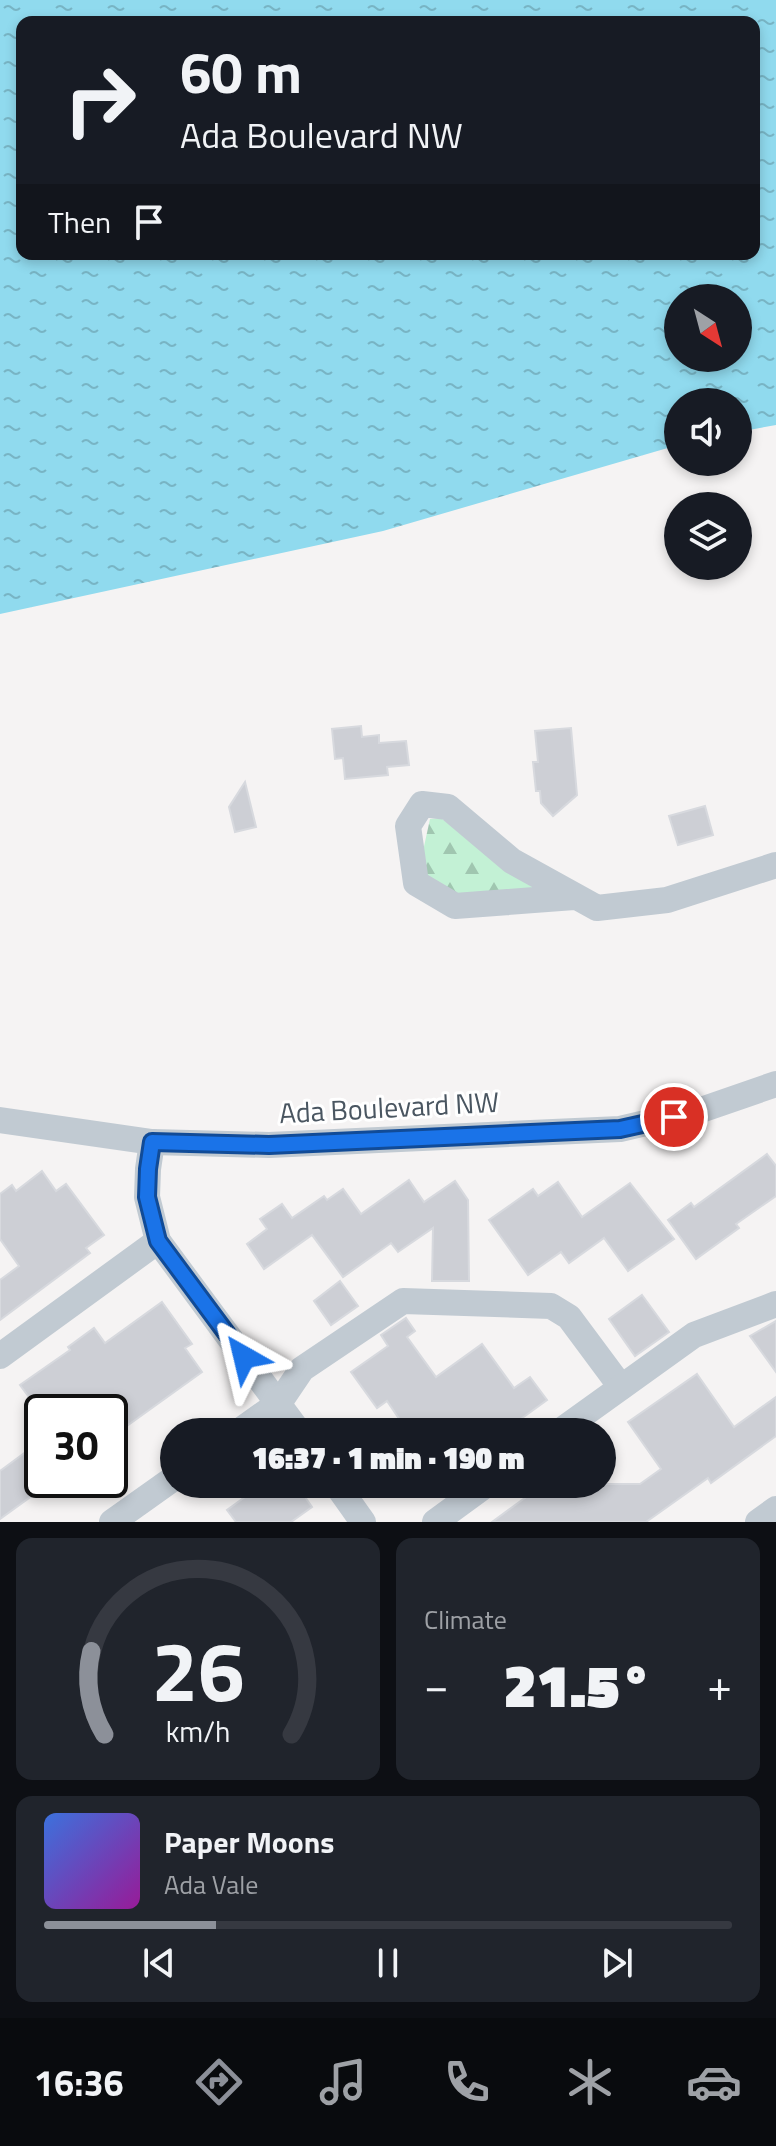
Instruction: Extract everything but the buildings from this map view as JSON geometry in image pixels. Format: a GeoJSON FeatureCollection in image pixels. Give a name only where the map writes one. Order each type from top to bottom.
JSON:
{"type":"FeatureCollection","features":[{"type":"Feature","properties":{"kind":"street"},"geometry":{"type":"LineString","coordinates":[[574,897],[455,906],[416,883],[408,826],[422,804],[448,807],[512,861],[597,908],[667,900],[776,865]]}},
{"type":"Feature","properties":{"kind":"street","name":"Ada Boulevard NW"},"geometry":{"type":"LineString","coordinates":[[0,1120],[152,1142],[269,1145],[620,1129],[701,1110],[776,1084]]}},
{"type":"Feature","properties":{"kind":"street"},"geometry":{"type":"LineString","coordinates":[[152,1142],[147,1197],[158,1241],[289,1418]]}},
{"type":"Feature","properties":{"kind":"street"},"geometry":{"type":"LineString","coordinates":[[0,1356],[158,1241]]}},
{"type":"Feature","properties":{"kind":"street"},"geometry":{"type":"LineString","coordinates":[[258,1418],[279,1403],[302,1369],[403,1301],[551,1306],[569,1317],[621,1387]]}},
{"type":"Feature","properties":{"kind":"street"},"geometry":{"type":"LineString","coordinates":[[578,1418],[694,1335],[776,1304]]}},
{"type":"Feature","properties":{"kind":"street"},"geometry":{"type":"LineString","coordinates":[[112,1522],[160,1488]]}},
{"type":"Feature","properties":{"kind":"street"},"geometry":{"type":"LineString","coordinates":[[346,1498],[363,1522]]}},
{"type":"Feature","properties":{"kind":"street"},"geometry":{"type":"LineString","coordinates":[[435,1522],[468,1498]]}},
{"type":"Feature","properties":{"kind":"street"},"geometry":{"type":"LineString","coordinates":[[758,1522],[776,1509]]}},
{"type":"Feature","properties":{"kind":"green space"},"geometry":{"type":"Polygon","coordinates":[[[441,818],[542,894],[459,897],[427,878],[423,851],[430,819],[441,818]]]}},
{"type":"Feature","properties":{"kind":"water"},"geometry":{"type":"Polygon","coordinates":[[[0,0],[776,0],[776,425],[752,429],[752,388],[664,388],[664,449],[383,531],[0,614],[0,0]]]}},
{"type":"Feature","properties":{"kind":"route"},"geometry":{"type":"LineString","coordinates":[[244,1357],[158,1241],[147,1197],[152,1142],[269,1145],[620,1129],[674,1117]]}}]}
